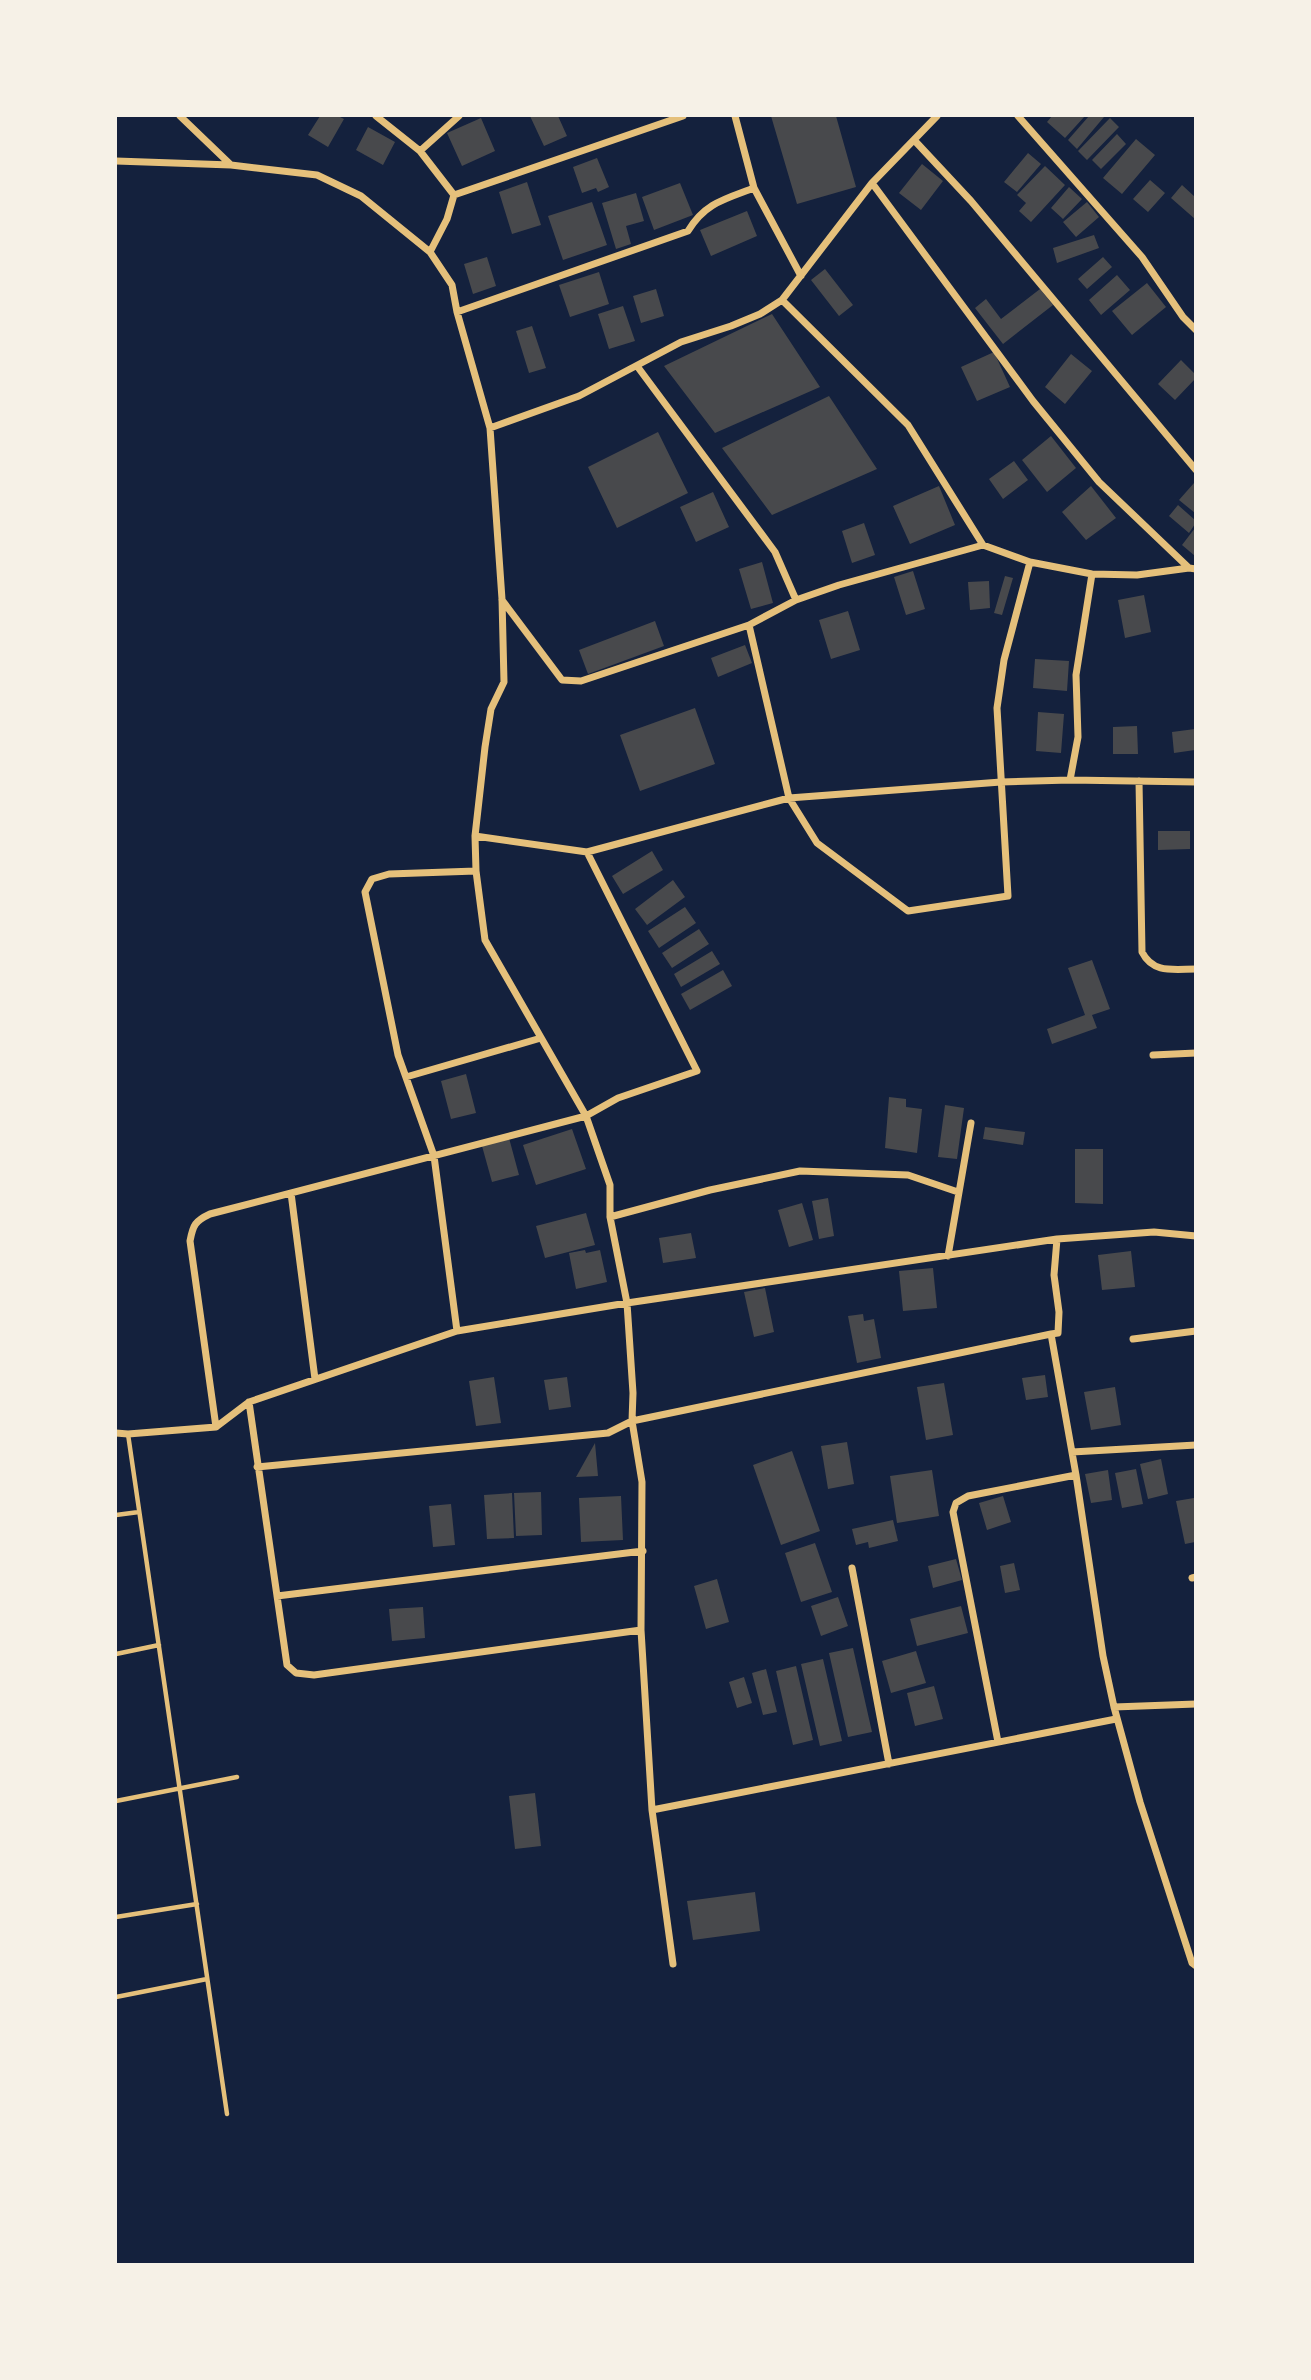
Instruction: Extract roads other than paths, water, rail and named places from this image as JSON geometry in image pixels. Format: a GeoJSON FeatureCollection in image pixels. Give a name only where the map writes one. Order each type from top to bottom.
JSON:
{"type":"FeatureCollection","features":[{"type":"Feature","properties":{"kind":"street"},"geometry":{"type":"LineString","coordinates":[[180,116],[231,165]]}},
{"type":"Feature","properties":{"kind":"street"},"geometry":{"type":"LineString","coordinates":[[376,116],[419,151],[454,195]]}},
{"type":"Feature","properties":{"kind":"street"},"geometry":{"type":"LineString","coordinates":[[419,151],[459,116]]}},
{"type":"Feature","properties":{"kind":"street"},"geometry":{"type":"LineString","coordinates":[[454,195],[682,116]]}},
{"type":"Feature","properties":{"kind":"street"},"geometry":{"type":"LineString","coordinates":[[735,116],[754,188],[801,275]]}},
{"type":"Feature","properties":{"kind":"street"},"geometry":{"type":"LineString","coordinates":[[491,428],[579,396],[681,342],[760,314],[782,300],[872,183],[937,116]]}},
{"type":"Feature","properties":{"kind":"street"},"geometry":{"type":"LineString","coordinates":[[1018,116],[1142,257],[1195,330]]}},
{"type":"Feature","properties":{"kind":"street"},"geometry":{"type":"LineString","coordinates":[[915,141],[971,201],[1195,470]]}},
{"type":"Feature","properties":{"kind":"street"},"geometry":{"type":"LineString","coordinates":[[116,162],[231,165],[317,175],[361,196],[430,252],[452,285],[457,312],[491,428],[502,599],[504,682],[491,709],[475,836],[476,872],[485,940],[586,1116],[610,1185],[610,1217],[627,1303],[634,1394],[632,1421],[642,1482],[641,1630],[652,1810],[673,1965]]}},
{"type":"Feature","properties":{"kind":"street"},"geometry":{"type":"LineString","coordinates":[[872,183],[1033,401],[1099,482],[1192,568]]}},
{"type":"Feature","properties":{"kind":"street"},"geometry":{"type":"LineString","coordinates":[[457,312],[688,231],[699,214],[720,200],[754,188]]}},
{"type":"Feature","properties":{"kind":"street"},"geometry":{"type":"LineString","coordinates":[[430,252],[447,219],[454,195]]}},
{"type":"Feature","properties":{"kind":"street"},"geometry":{"type":"LineString","coordinates":[[782,300],[908,425],[983,545]]}},
{"type":"Feature","properties":{"kind":"street"},"geometry":{"type":"LineString","coordinates":[[637,366],[775,552],[796,600]]}},
{"type":"Feature","properties":{"kind":"street"},"geometry":{"type":"LineString","coordinates":[[502,599],[562,680],[581,681],[749,625],[796,600],[839,584],[983,545],[1030,562],[1092,574],[1137,575],[1192,568]]}},
{"type":"Feature","properties":{"kind":"street"},"geometry":{"type":"LineString","coordinates":[[749,625],[789,798],[817,843],[908,911],[1008,896],[997,708],[1004,660],[1030,562]]}},
{"type":"Feature","properties":{"kind":"street"},"geometry":{"type":"LineString","coordinates":[[1070,780],[1078,737],[1076,675],[1092,574]]}},
{"type":"Feature","properties":{"kind":"street"},"geometry":{"type":"LineString","coordinates":[[1139,781],[1142,952],[1151,965],[1162,970],[1195,969]]}},
{"type":"Feature","properties":{"kind":"street"},"geometry":{"type":"LineString","coordinates":[[475,836],[587,852],[789,798],[1001,782],[1195,782]]}},
{"type":"Feature","properties":{"kind":"street"},"geometry":{"type":"LineString","coordinates":[[216,1427],[190,1241],[192,1226],[198,1219],[586,1116],[618,1098],[697,1071],[587,852]]}},
{"type":"Feature","properties":{"kind":"street"},"geometry":{"type":"LineString","coordinates":[[457,1331],[434,1156],[398,1055],[365,892],[372,879],[389,874],[476,872]]}},
{"type":"Feature","properties":{"kind":"street"},"geometry":{"type":"LineString","coordinates":[[406,1077],[541,1038]]}},
{"type":"Feature","properties":{"kind":"street"},"geometry":{"type":"LineString","coordinates":[[1153,1055],[1195,1053]]}},
{"type":"Feature","properties":{"kind":"street"},"geometry":{"type":"LineString","coordinates":[[947,1256],[971,1123]]}},
{"type":"Feature","properties":{"kind":"street"},"geometry":{"type":"LineString","coordinates":[[610,1217],[710,1190],[800,1171],[908,1175],[958,1192]]}},
{"type":"Feature","properties":{"kind":"street"},"geometry":{"type":"LineString","coordinates":[[291,1193],[315,1379]]}},
{"type":"Feature","properties":{"kind":"street"},"geometry":{"type":"LineString","coordinates":[[116,1433],[216,1427],[249,1402],[457,1331],[1057,1239],[1154,1232],[1195,1236]]}},
{"type":"Feature","properties":{"kind":"street"},"geometry":{"type":"LineString","coordinates":[[257,1467],[608,1433],[632,1421],[1058,1333],[1059,1312],[1054,1275],[1057,1239]]}},
{"type":"Feature","properties":{"kind":"street"},"geometry":{"type":"LineString","coordinates":[[1133,1339],[1195,1331]]}},
{"type":"Feature","properties":{"kind":"street"},"geometry":{"type":"LineString","coordinates":[[1051,1334],[1076,1475],[1103,1656],[1116,1719],[1195,1966]]}},
{"type":"Feature","properties":{"kind":"street"},"geometry":{"type":"LineString","coordinates":[[249,1402],[287,1665],[296,1674],[313,1675],[641,1630]]}},
{"type":"Feature","properties":{"kind":"street"},"geometry":{"type":"LineString","coordinates":[[1072,1451],[1195,1445]]}},
{"type":"Feature","properties":{"kind":"street"},"geometry":{"type":"LineString","coordinates":[[998,1742],[953,1512],[956,1503],[968,1496],[1076,1475]]}},
{"type":"Feature","properties":{"kind":"street"},"geometry":{"type":"LineString","coordinates":[[277,1596],[643,1551]]}},
{"type":"Feature","properties":{"kind":"street"},"geometry":{"type":"LineString","coordinates":[[852,1568],[889,1764]]}},
{"type":"Feature","properties":{"kind":"street"},"geometry":{"type":"LineString","coordinates":[[1114,1707],[1195,1704]]}},
{"type":"Feature","properties":{"kind":"street"},"geometry":{"type":"LineString","coordinates":[[652,1810],[1116,1719]]}},
{"type":"Feature","properties":{"kind":"lane"},"geometry":{"type":"LineString","coordinates":[[128,1434],[227,2114]]}},
{"type":"Feature","properties":{"kind":"lane"},"geometry":{"type":"LineString","coordinates":[[116,1515],[139,1511]]}},
{"type":"Feature","properties":{"kind":"lane"},"geometry":{"type":"LineString","coordinates":[[116,1654],[159,1645]]}},
{"type":"Feature","properties":{"kind":"lane"},"geometry":{"type":"LineString","coordinates":[[116,1801],[237,1777]]}},
{"type":"Feature","properties":{"kind":"lane"},"geometry":{"type":"LineString","coordinates":[[116,1917],[197,1904]]}},
{"type":"Feature","properties":{"kind":"lane"},"geometry":{"type":"LineString","coordinates":[[116,1997],[208,1979]]}}]}
